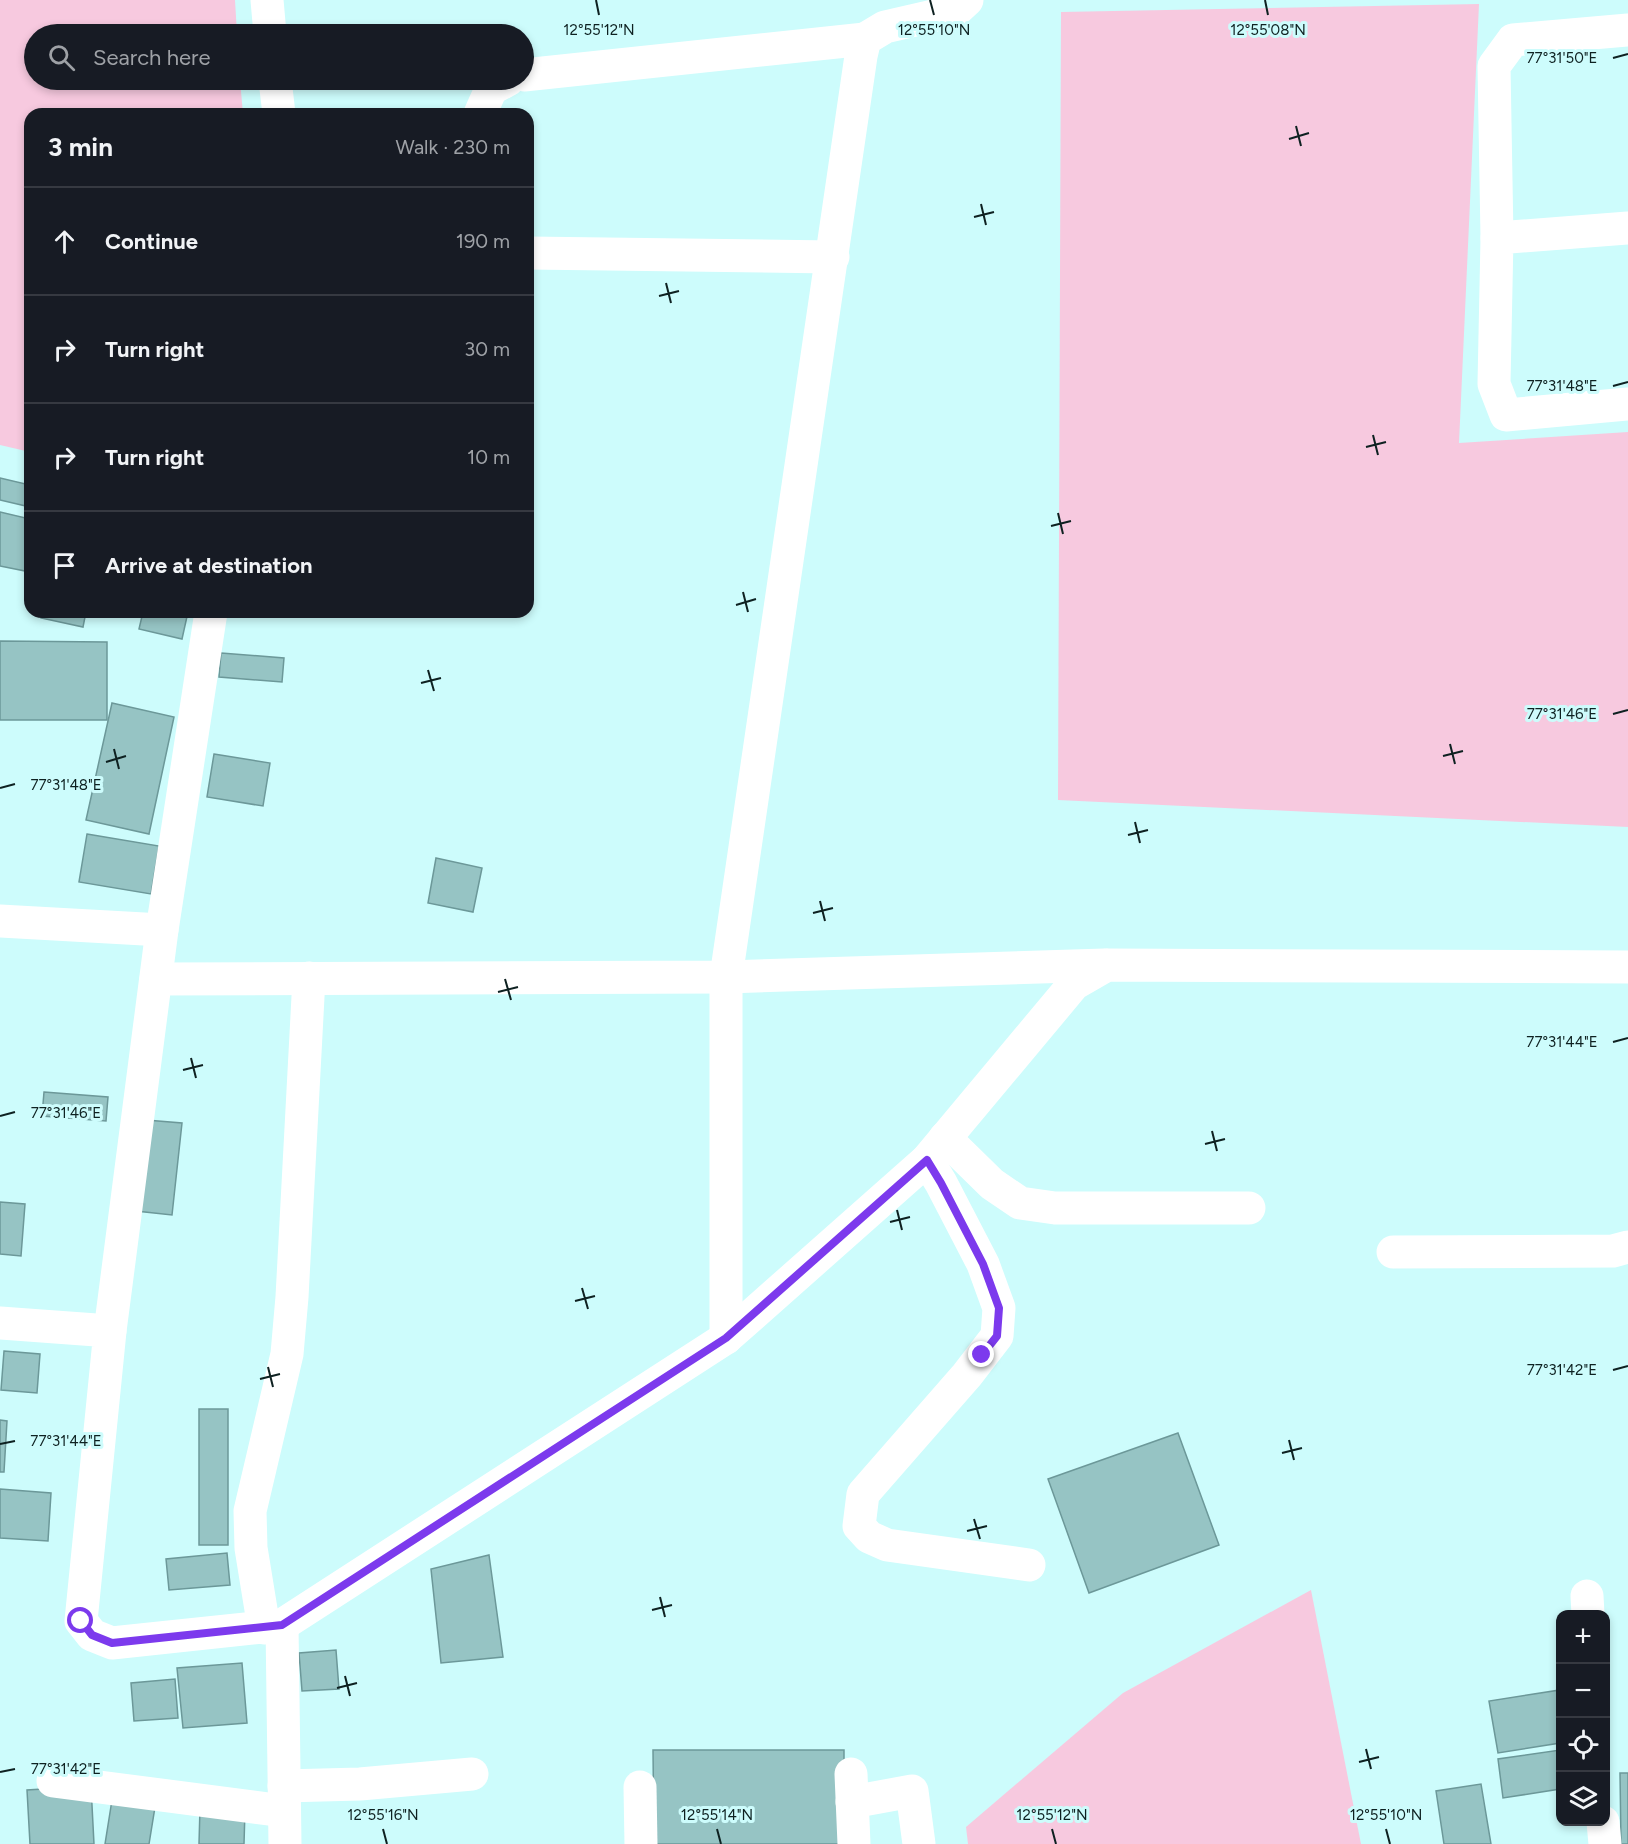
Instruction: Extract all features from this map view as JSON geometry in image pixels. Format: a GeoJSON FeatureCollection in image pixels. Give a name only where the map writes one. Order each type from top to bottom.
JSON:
{"type":"FeatureCollection","features":[{"type":"Feature","properties":{"kind":"street"},"geometry":{"type":"LineString","coordinates":[[267,0],[269,24]]}},
{"type":"Feature","properties":{"kind":"street"},"geometry":{"type":"LineString","coordinates":[[534,74],[865,39],[885,27],[955,11],[967,0]]}},
{"type":"Feature","properties":{"kind":"street"},"geometry":{"type":"LineString","coordinates":[[1628,30],[1513,40],[1494,66],[1497,238],[1494,384],[1506,416],[1628,404]]}},
{"type":"Feature","properties":{"kind":"street"},"geometry":{"type":"LineString","coordinates":[[726,1338],[726,977],[865,39]]}},
{"type":"Feature","properties":{"kind":"street"},"geometry":{"type":"LineString","coordinates":[[276,90],[278,108]]}},
{"type":"Feature","properties":{"kind":"street"},"geometry":{"type":"LineString","coordinates":[[483,108],[491,90]]}},
{"type":"Feature","properties":{"kind":"street"},"geometry":{"type":"LineString","coordinates":[[1497,238],[1628,228]]}},
{"type":"Feature","properties":{"kind":"street"},"geometry":{"type":"LineString","coordinates":[[534,253],[833,257]]}},
{"type":"Feature","properties":{"kind":"street"},"geometry":{"type":"LineString","coordinates":[[210,618],[162,930],[110,1330],[81,1621],[92,1635],[112,1643],[273,1627],[726,1338],[936,1149],[1074,984],[1107,965]]}},
{"type":"Feature","properties":{"kind":"street"},"geometry":{"type":"LineString","coordinates":[[0,921],[162,930]]}},
{"type":"Feature","properties":{"kind":"street"},"geometry":{"type":"LineString","coordinates":[[156,979],[726,977],[1107,965],[1628,967]]}},
{"type":"Feature","properties":{"kind":"street"},"geometry":{"type":"LineString","coordinates":[[285,1844],[273,1627],[251,1548],[250,1511],[287,1354],[309,978]]}},
{"type":"Feature","properties":{"kind":"street"},"geometry":{"type":"LineString","coordinates":[[936,1149],[1020,1203],[1055,1208],[1249,1208]]}},
{"type":"Feature","properties":{"kind":"street"},"geometry":{"type":"LineString","coordinates":[[936,1149],[941,1183],[983,1264],[999,1308],[997,1336],[967,1375],[863,1494],[859,1526],[869,1537],[886,1545],[1029,1564]]}},
{"type":"Feature","properties":{"kind":"street"},"geometry":{"type":"LineString","coordinates":[[1393,1252],[1613,1251],[1628,1247]]}},
{"type":"Feature","properties":{"kind":"street"},"geometry":{"type":"LineString","coordinates":[[0,1323],[110,1330]]}},
{"type":"Feature","properties":{"kind":"street"},"geometry":{"type":"LineString","coordinates":[[53,1781],[284,1798],[360,1784],[472,1774]]}},
{"type":"Feature","properties":{"kind":"street"},"geometry":{"type":"LineString","coordinates":[[640,1787],[641,1844]]}},
{"type":"Feature","properties":{"kind":"street"},"geometry":{"type":"LineString","coordinates":[[854,1844],[852,1788],[912,1791],[919,1844]]}},
{"type":"Feature","properties":{"kind":"street"},"geometry":{"type":"LineString","coordinates":[[1604,1826],[1605,1844]]}},
{"type":"Feature","properties":{"kind":"shaded area"},"geometry":{"type":"Polygon","coordinates":[[[0,0],[235,0],[236,24],[24,24],[24,90],[241,90],[242,108],[24,108],[24,451],[0,445],[0,0]]]}},
{"type":"Feature","properties":{"kind":"shaded area"},"geometry":{"type":"Polygon","coordinates":[[[1479,4],[1459,443],[1628,432],[1628,827],[1058,800],[1061,12],[1479,4]]]}},
{"type":"Feature","properties":{"kind":"shaded area"},"geometry":{"type":"Polygon","coordinates":[[[1311,1590],[1361,1844],[968,1844],[966,1827],[1123,1693],[1311,1590]]]}},
{"type":"Feature","properties":{"kind":"building"},"geometry":{"type":"Polygon","coordinates":[[[0,478],[24,484],[24,506],[0,500],[0,478]]]}},
{"type":"Feature","properties":{"kind":"building"},"geometry":{"type":"Polygon","coordinates":[[[0,512],[24,518],[24,571],[0,566],[0,512]]]}},
{"type":"Feature","properties":{"kind":"building"},"geometry":{"type":"Polygon","coordinates":[[[41,618],[85,618],[83,627],[41,618]]]}},
{"type":"Feature","properties":{"kind":"building"},"geometry":{"type":"Polygon","coordinates":[[[142,618],[187,618],[182,639],[139,629],[142,618]]]}},
{"type":"Feature","properties":{"kind":"building"},"geometry":{"type":"Polygon","coordinates":[[[0,641],[107,642],[107,720],[0,720],[0,641]]]}},
{"type":"Feature","properties":{"kind":"building"},"geometry":{"type":"Polygon","coordinates":[[[221,653],[284,658],[282,682],[219,677],[221,653]]]}},
{"type":"Feature","properties":{"kind":"building"},"geometry":{"type":"Polygon","coordinates":[[[112,703],[174,717],[149,834],[86,820],[112,703]]]}},
{"type":"Feature","properties":{"kind":"building"},"geometry":{"type":"Polygon","coordinates":[[[214,754],[270,763],[263,806],[207,797],[214,754]]]}},
{"type":"Feature","properties":{"kind":"building"},"geometry":{"type":"Polygon","coordinates":[[[87,834],[159,846],[151,894],[79,882],[87,834]]]}},
{"type":"Feature","properties":{"kind":"building"},"geometry":{"type":"Polygon","coordinates":[[[436,858],[482,868],[473,912],[428,903],[436,858]]]}},
{"type":"Feature","properties":{"kind":"building"},"geometry":{"type":"Polygon","coordinates":[[[44,1092],[108,1097],[106,1121],[42,1116],[44,1092]]]}},
{"type":"Feature","properties":{"kind":"building"},"geometry":{"type":"Polygon","coordinates":[[[146,1120],[182,1123],[172,1215],[136,1211],[146,1120]]]}},
{"type":"Feature","properties":{"kind":"building"},"geometry":{"type":"Polygon","coordinates":[[[0,1202],[25,1204],[21,1256],[0,1254],[0,1202]]]}},
{"type":"Feature","properties":{"kind":"building"},"geometry":{"type":"Polygon","coordinates":[[[4,1351],[40,1354],[37,1393],[1,1390],[4,1351]]]}},
{"type":"Feature","properties":{"kind":"building"},"geometry":{"type":"Polygon","coordinates":[[[199,1409],[228,1409],[228,1545],[199,1545],[199,1409]]]}},
{"type":"Feature","properties":{"kind":"building"},"geometry":{"type":"Polygon","coordinates":[[[0,1420],[7,1421],[4,1472],[0,1472],[0,1420]]]}},
{"type":"Feature","properties":{"kind":"building"},"geometry":{"type":"Polygon","coordinates":[[[1178,1433],[1219,1545],[1089,1593],[1048,1479],[1178,1433]]]}},
{"type":"Feature","properties":{"kind":"building"},"geometry":{"type":"Polygon","coordinates":[[[0,1489],[51,1493],[48,1541],[0,1538],[0,1489]]]}},
{"type":"Feature","properties":{"kind":"building"},"geometry":{"type":"Polygon","coordinates":[[[227,1553],[230,1585],[169,1590],[166,1559],[227,1553]]]}},
{"type":"Feature","properties":{"kind":"building"},"geometry":{"type":"Polygon","coordinates":[[[489,1555],[503,1657],[441,1663],[431,1569],[489,1555]]]}},
{"type":"Feature","properties":{"kind":"building"},"geometry":{"type":"Polygon","coordinates":[[[336,1650],[339,1689],[302,1691],[299,1653],[336,1650]]]}},
{"type":"Feature","properties":{"kind":"building"},"geometry":{"type":"Polygon","coordinates":[[[242,1663],[247,1723],[183,1728],[177,1668],[242,1663]]]}},
{"type":"Feature","properties":{"kind":"building"},"geometry":{"type":"Polygon","coordinates":[[[175,1679],[178,1718],[134,1721],[131,1683],[175,1679]]]}},
{"type":"Feature","properties":{"kind":"building"},"geometry":{"type":"Polygon","coordinates":[[[1556,1691],[1556,1744],[1498,1753],[1489,1701],[1556,1691]]]}},
{"type":"Feature","properties":{"kind":"building"},"geometry":{"type":"Polygon","coordinates":[[[653,1750],[844,1750],[844,1844],[654,1844],[653,1750]]]}},
{"type":"Feature","properties":{"kind":"building"},"geometry":{"type":"Polygon","coordinates":[[[1556,1751],[1556,1790],[1503,1798],[1498,1759],[1556,1751]]]}},
{"type":"Feature","properties":{"kind":"building"},"geometry":{"type":"Polygon","coordinates":[[[1620,1773],[1628,1773],[1628,1844],[1621,1844],[1620,1773]]]}},
{"type":"Feature","properties":{"kind":"building"},"geometry":{"type":"Polygon","coordinates":[[[1481,1784],[1491,1844],[1444,1844],[1436,1791],[1481,1784]]]}},
{"type":"Feature","properties":{"kind":"building"},"geometry":{"type":"Polygon","coordinates":[[[91,1786],[94,1844],[30,1844],[27,1790],[91,1786]]]}},
{"type":"Feature","properties":{"kind":"building"},"geometry":{"type":"Polygon","coordinates":[[[112,1800],[155,1807],[149,1844],[105,1844],[112,1800]]]}},
{"type":"Feature","properties":{"kind":"building"},"geometry":{"type":"Polygon","coordinates":[[[200,1808],[245,1810],[244,1844],[199,1844],[200,1808]]]}},
{"type":"Feature","properties":{"kind":"route"},"geometry":{"type":"LineString","coordinates":[[81,1621],[92,1635],[112,1643],[282,1625],[726,1338],[927,1160],[983,1264],[999,1308],[997,1336],[982,1355]]}}]}
